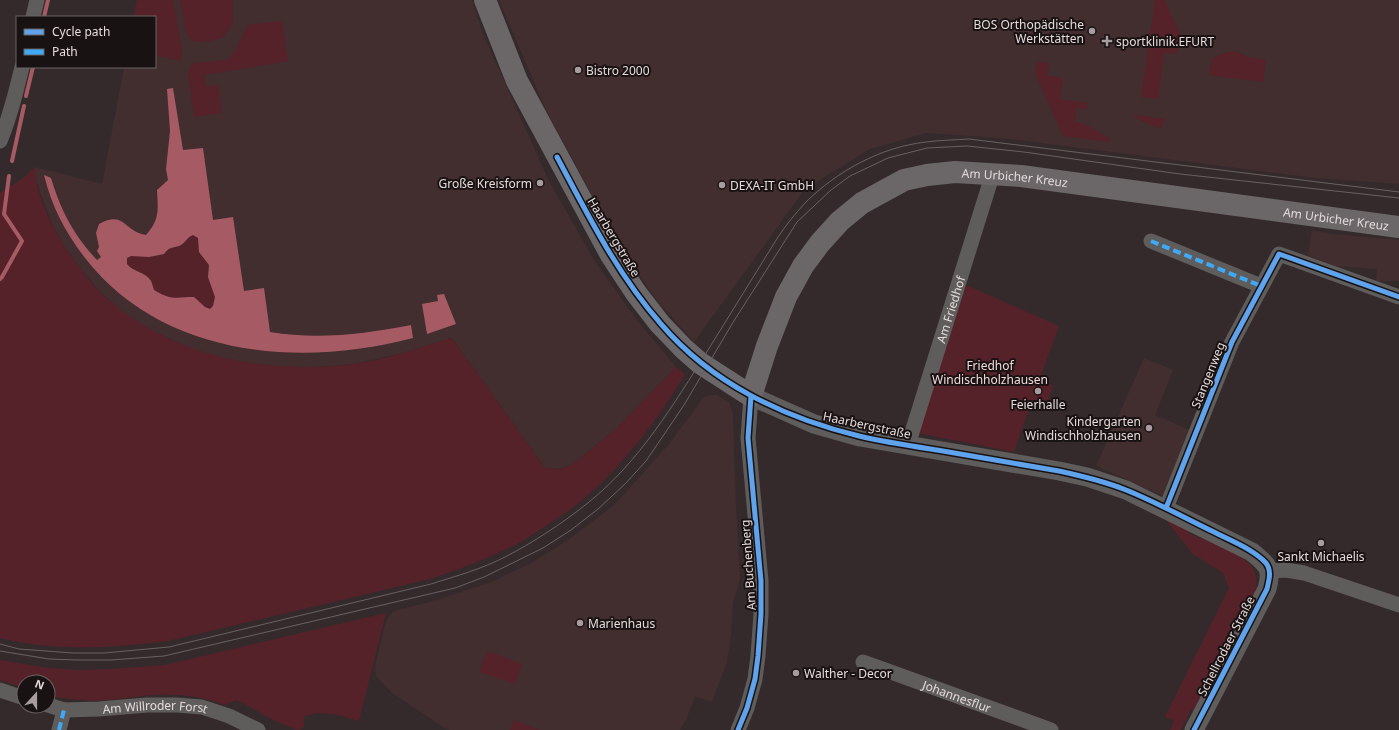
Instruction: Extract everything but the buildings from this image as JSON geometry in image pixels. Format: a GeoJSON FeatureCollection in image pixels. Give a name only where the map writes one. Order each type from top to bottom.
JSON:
{"type":"FeatureCollection","features":[{"type":"Feature","properties":{"kind":"main road","name":"Haarbergstraße"},"geometry":{"type":"LineString","coordinates":[[485,0],[517,81],[615,261],[636,293],[660,324],[684,349],[700,363],[750,396]]}},
{"type":"Feature","properties":{"kind":"main road","name":"Am Urbicher Kreuz"},"geometry":{"type":"LineString","coordinates":[[750,396],[786,297],[803,266],[820,243],[840,221],[862,203],[904,180],[927,175],[955,172],[993,173],[1399,227]]}},
{"type":"Feature","properties":{"kind":"street"},"geometry":{"type":"LineString","coordinates":[[33,16],[37,0]]}},
{"type":"Feature","properties":{"kind":"street"},"geometry":{"type":"LineString","coordinates":[[0,141],[15,99],[22,68]]}},
{"type":"Feature","properties":{"kind":"street","name":"Am Friedhof"},"geometry":{"type":"LineString","coordinates":[[908,445],[993,173]]}},
{"type":"Feature","properties":{"kind":"street"},"geometry":{"type":"LineString","coordinates":[[1151,241],[1261,286]]}},
{"type":"Feature","properties":{"kind":"street","name":"Stangenweg"},"geometry":{"type":"LineString","coordinates":[[1166,508],[1232,342],[1279,254],[1399,297]]}},
{"type":"Feature","properties":{"kind":"street","name":"Haarbergstraße"},"geometry":{"type":"LineString","coordinates":[[750,396],[814,424],[860,437],[1059,471],[1087,477],[1126,490],[1166,508],[1252,552],[1266,564],[1270,570]]}},
{"type":"Feature","properties":{"kind":"street","name":"Am Buchenberg"},"geometry":{"type":"LineString","coordinates":[[738,730],[755,679],[761,614],[761,581],[748,438],[750,396]]}},
{"type":"Feature","properties":{"kind":"street"},"geometry":{"type":"LineString","coordinates":[[1270,570],[1286,570],[1304,573],[1399,605]]}},
{"type":"Feature","properties":{"kind":"street","name":"Schellrodaer Straße"},"geometry":{"type":"LineString","coordinates":[[1194,730],[1266,589],[1270,578],[1270,570]]}},
{"type":"Feature","properties":{"kind":"street","name":"Johannesflur"},"geometry":{"type":"LineString","coordinates":[[863,662],[1051,730]]}},
{"type":"Feature","properties":{"kind":"street"},"geometry":{"type":"LineString","coordinates":[[0,690],[16,695]]}},
{"type":"Feature","properties":{"kind":"street","name":"Am Willroder Forst"},"geometry":{"type":"LineString","coordinates":[[56,708],[64,710],[147,705],[178,705],[202,708],[229,716],[258,730]]}},
{"type":"Feature","properties":{"kind":"street"},"geometry":{"type":"LineString","coordinates":[[59,730],[64,710]]}},
{"type":"Feature","properties":{"kind":"shaded area"},"geometry":{"type":"Polygon","coordinates":[[[137,0],[472,0],[483,34],[549,181],[594,260],[636,319],[676,367],[616,429],[572,465],[559,469],[545,468],[452,338],[399,354],[354,364],[318,367],[285,367],[249,363],[214,356],[182,345],[150,330],[125,314],[98,290],[67,251],[52,224],[35,178],[35,167],[102,184],[124,68],[156,68],[156,16],[133,16],[137,0]]]}},
{"type":"Feature","properties":{"kind":"shaded area"},"geometry":{"type":"Polygon","coordinates":[[[499,0],[1399,0],[1399,184],[1315,178],[1011,139],[926,133],[870,149],[805,189],[694,342],[658,302],[621,249],[546,110],[499,0]]]}},
{"type":"Feature","properties":{"kind":"shaded area"},"geometry":{"type":"Polygon","coordinates":[[[173,88],[183,150],[203,148],[213,220],[233,217],[244,291],[264,288],[270,332],[306,336],[323,336],[376,331],[411,325],[413,338],[369,347],[324,352],[279,352],[235,346],[193,335],[153,316],[117,291],[85,258],[71,239],[55,208],[44,175],[51,178],[59,201],[69,222],[81,241],[97,260],[101,257],[97,251],[99,247],[96,233],[99,224],[108,220],[119,220],[138,233],[146,235],[156,219],[158,203],[157,190],[168,180],[166,169],[170,131],[167,89],[173,88]],[[193,235],[181,245],[170,248],[164,254],[149,257],[131,256],[127,258],[127,264],[149,278],[154,290],[165,296],[174,298],[194,297],[205,307],[210,309],[213,306],[215,297],[208,277],[209,265],[199,252],[198,238],[193,235]]]}},
{"type":"Feature","properties":{"kind":"shaded area"},"geometry":{"type":"Polygon","coordinates":[[[1312,230],[1333,234],[1399,240],[1399,281],[1376,281],[1377,269],[1335,266],[1308,255],[1312,230]]]}},
{"type":"Feature","properties":{"kind":"shaded area"},"geometry":{"type":"Polygon","coordinates":[[[444,294],[456,324],[427,334],[422,304],[438,301],[437,295],[444,294]]]}},
{"type":"Feature","properties":{"kind":"shaded area","name":"Kindergarten Windischholzhausen"},"geometry":{"type":"Polygon","coordinates":[[[1144,358],[1173,370],[1155,415],[1190,430],[1163,496],[1096,466],[1144,358]]]}},
{"type":"Feature","properties":{"kind":"shaded area"},"geometry":{"type":"Polygon","coordinates":[[[717,395],[729,402],[733,414],[740,579],[733,603],[731,636],[727,662],[712,702],[695,697],[686,720],[680,730],[449,730],[392,693],[376,676],[375,666],[384,628],[393,611],[433,601],[491,582],[533,562],[568,540],[614,505],[669,444],[704,397],[717,395]]]}},
{"type":"Feature","properties":{"kind":"green space"},"geometry":{"type":"Polygon","coordinates":[[[137,0],[173,0],[182,48],[181,61],[156,55],[156,16],[134,16],[137,0]]]}},
{"type":"Feature","properties":{"kind":"green space"},"geometry":{"type":"Polygon","coordinates":[[[180,0],[233,0],[233,23],[224,37],[210,41],[194,42],[186,33],[180,0]]]}},
{"type":"Feature","properties":{"kind":"green space"},"geometry":{"type":"Polygon","coordinates":[[[1155,0],[1165,0],[1182,38],[1176,54],[1164,53],[1158,99],[1141,97],[1155,0]]]}},
{"type":"Feature","properties":{"kind":"green space"},"geometry":{"type":"Polygon","coordinates":[[[282,21],[288,61],[204,75],[206,86],[218,85],[222,113],[194,117],[188,73],[190,67],[194,63],[227,60],[236,50],[247,25],[282,21]]]}},
{"type":"Feature","properties":{"kind":"green space"},"geometry":{"type":"Polygon","coordinates":[[[1236,51],[1248,57],[1266,60],[1263,82],[1209,75],[1212,59],[1221,54],[1236,51]]]}},
{"type":"Feature","properties":{"kind":"green space"},"geometry":{"type":"Polygon","coordinates":[[[1037,61],[1049,63],[1047,75],[1063,78],[1060,99],[1088,103],[1087,109],[1077,108],[1075,122],[1085,124],[1109,138],[1109,142],[1063,136],[1035,73],[1037,61]]]}},
{"type":"Feature","properties":{"kind":"green space"},"geometry":{"type":"Polygon","coordinates":[[[1135,115],[1165,119],[1160,129],[1135,118],[1135,115]]]}},
{"type":"Feature","properties":{"kind":"green space"},"geometry":{"type":"Polygon","coordinates":[[[35,167],[39,192],[49,219],[63,244],[99,291],[125,313],[154,331],[185,346],[217,356],[251,363],[319,367],[365,362],[452,338],[545,468],[559,469],[572,465],[616,429],[676,367],[685,374],[664,407],[628,454],[601,483],[573,508],[518,543],[465,567],[430,579],[168,641],[105,647],[63,647],[0,638],[0,193],[22,179],[35,167]]]}},
{"type":"Feature","properties":{"kind":"green space"},"geometry":{"type":"Polygon","coordinates":[[[193,235],[198,238],[199,252],[209,265],[208,277],[215,297],[213,306],[210,309],[186,297],[171,299],[154,290],[149,278],[127,264],[127,258],[131,256],[138,255],[149,257],[169,248],[181,245],[188,236],[193,235]]]}},
{"type":"Feature","properties":{"kind":"green space","name":"Friedhof Windischholzhausen"},"geometry":{"type":"Polygon","coordinates":[[[966,285],[1059,326],[1039,381],[1053,385],[1047,404],[1032,400],[1014,452],[918,433],[966,285]]]}},
{"type":"Feature","properties":{"kind":"green space"},"geometry":{"type":"Polygon","coordinates":[[[1162,515],[1185,526],[1189,533],[1201,539],[1206,537],[1242,557],[1250,564],[1255,573],[1256,583],[1254,597],[1247,613],[1241,615],[1203,688],[1204,696],[1197,711],[1191,709],[1181,730],[1170,730],[1174,721],[1165,717],[1229,588],[1223,573],[1193,554],[1162,515]]]}},
{"type":"Feature","properties":{"kind":"green space"},"geometry":{"type":"Polygon","coordinates":[[[386,613],[359,721],[338,715],[318,713],[304,716],[304,726],[300,730],[297,730],[273,720],[237,700],[225,705],[198,697],[161,694],[101,701],[78,700],[56,697],[56,674],[16,674],[16,685],[0,680],[0,660],[48,668],[77,670],[165,665],[386,613]]]}},
{"type":"Feature","properties":{"kind":"green space"},"geometry":{"type":"Polygon","coordinates":[[[487,651],[522,664],[515,684],[479,672],[487,651]]]}},
{"type":"Feature","properties":{"kind":"green space"},"geometry":{"type":"Polygon","coordinates":[[[514,720],[540,730],[510,730],[514,720]]]}},
{"type":"Feature","properties":{"kind":"waterway"},"geometry":{"type":"LineString","coordinates":[[44,16],[48,0]]}},
{"type":"Feature","properties":{"kind":"waterway"},"geometry":{"type":"LineString","coordinates":[[26,96],[33,68]]}},
{"type":"Feature","properties":{"kind":"waterway"},"geometry":{"type":"LineString","coordinates":[[12,161],[24,106]]}},
{"type":"Feature","properties":{"kind":"waterway"},"geometry":{"type":"LineString","coordinates":[[0,279],[22,241],[4,214],[9,176]]}},
{"type":"Feature","properties":{"kind":"tram line"},"geometry":{"type":"LineString","coordinates":[[0,644],[19,649],[73,653],[104,653],[169,647],[431,584],[478,569],[516,551],[559,525],[589,502],[607,486],[640,451],[682,391],[778,237],[805,203],[818,191],[845,171],[876,155],[893,149],[926,142],[969,139],[1399,192]]}},
{"type":"Feature","properties":{"kind":"tram line"},"geometry":{"type":"LineString","coordinates":[[0,651],[49,659],[77,660],[111,660],[164,656],[455,588],[484,577],[543,548],[571,530],[598,509],[625,484],[646,461],[684,405],[732,324],[797,222],[831,190],[850,176],[888,158],[927,148],[967,146],[1024,152],[1180,174],[1399,198]]}},
{"type":"Feature","properties":{"kind":"marked path"},"geometry":{"type":"LineString","coordinates":[[1151,241],[1261,286]]}},
{"type":"Feature","properties":{"kind":"marked path"},"geometry":{"type":"LineString","coordinates":[[59,730],[64,710]]}},
{"type":"Feature","properties":{"kind":"cycle path"},"geometry":{"type":"LineString","coordinates":[[557,157],[604,244],[645,305],[681,345],[702,364],[726,381],[777,408],[803,419],[859,436],[1059,471],[1109,484],[1170,510],[1242,546],[1261,558],[1269,569],[1270,576],[1267,589],[1194,730]]}},
{"type":"Feature","properties":{"kind":"cycle path"},"geometry":{"type":"LineString","coordinates":[[1166,508],[1232,342],[1279,254],[1399,297]]}},
{"type":"Feature","properties":{"kind":"cycle path"},"geometry":{"type":"LineString","coordinates":[[738,730],[747,708],[755,679],[761,614],[761,581],[748,438],[751,396]]}},
{"type":"Feature","properties":{"kind":"place","name":"BOS Orthopädische Werkstätten"},"geometry":{"type":"Point","coordinates":[1092,31]}},
{"type":"Feature","properties":{"kind":"place","name":"sportklinik.EFURT"},"geometry":{"type":"Point","coordinates":[1107,41]}},
{"type":"Feature","properties":{"kind":"place","name":"Bistro 2000"},"geometry":{"type":"Point","coordinates":[578,70]}},
{"type":"Feature","properties":{"kind":"place","name":"Große Kreisform"},"geometry":{"type":"Point","coordinates":[540,183]}},
{"type":"Feature","properties":{"kind":"place","name":"DEXA-IT GmbH"},"geometry":{"type":"Point","coordinates":[722,185]}},
{"type":"Feature","properties":{"kind":"place","name":"Feierhalle"},"geometry":{"type":"Point","coordinates":[1038,391]}},
{"type":"Feature","properties":{"kind":"place","name":"Kindergarten Windischholzhausen"},"geometry":{"type":"Point","coordinates":[1149,428]}},
{"type":"Feature","properties":{"kind":"place","name":"Sankt Michaelis"},"geometry":{"type":"Point","coordinates":[1321,543]}},
{"type":"Feature","properties":{"kind":"place","name":"Marienhaus"},"geometry":{"type":"Point","coordinates":[580,623]}},
{"type":"Feature","properties":{"kind":"place","name":"Walther - Decor"},"geometry":{"type":"Point","coordinates":[796,673]}}]}
